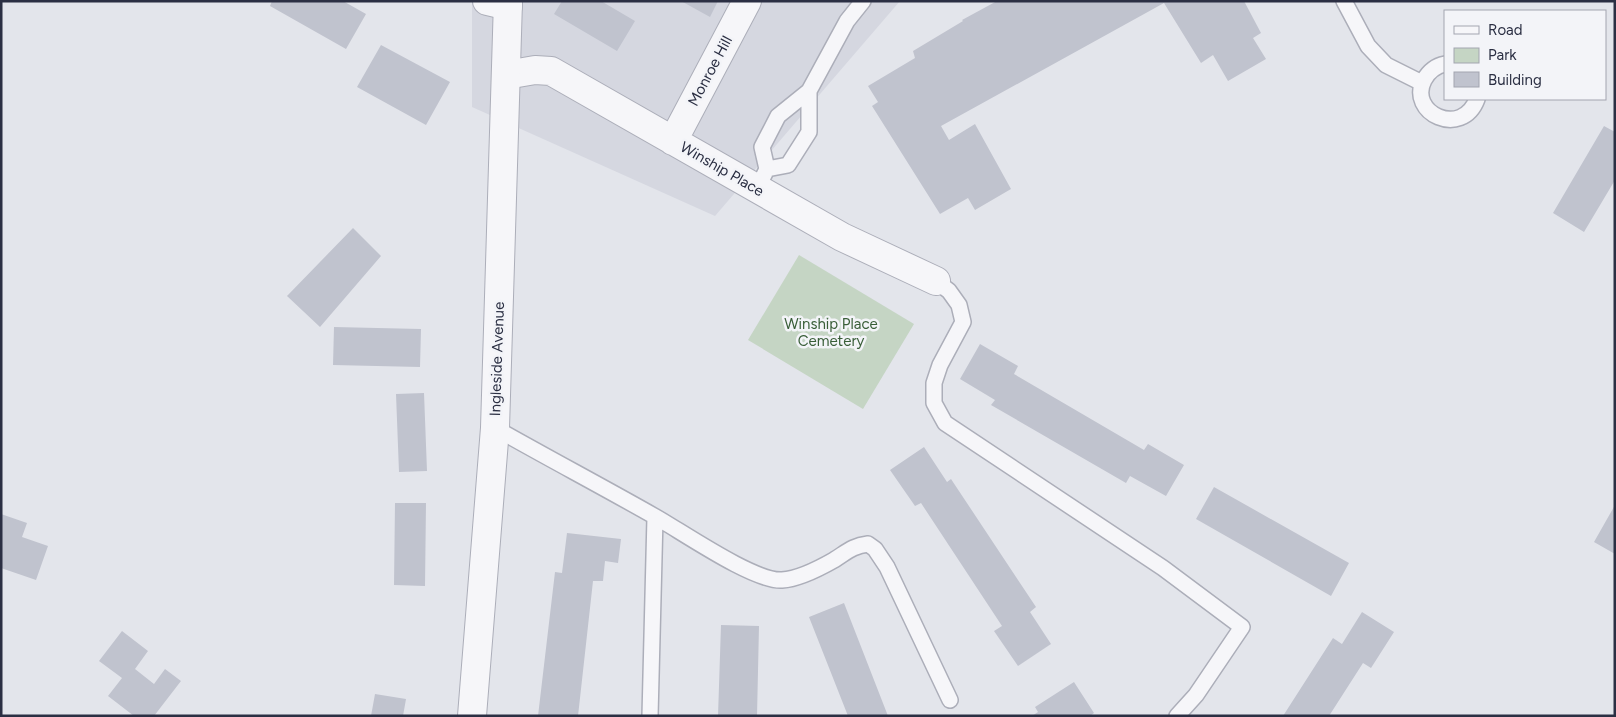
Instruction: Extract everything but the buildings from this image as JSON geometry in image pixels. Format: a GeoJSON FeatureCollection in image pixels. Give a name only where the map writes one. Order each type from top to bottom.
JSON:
{"type":"FeatureCollection","features":[{"type":"Feature","properties":{"kind":"street","name":"Monroe Hill"},"geometry":{"type":"LineString","coordinates":[[673,141],[747,1]]}},
{"type":"Feature","properties":{"kind":"street","name":"Ingleside Avenue"},"geometry":{"type":"LineString","coordinates":[[472,716],[495,428],[506,76],[501,3]]}},
{"type":"Feature","properties":{"kind":"street","name":"Winship Place"},"geometry":{"type":"LineString","coordinates":[[506,76],[535,70],[551,71],[673,141],[762,179],[842,237],[936,281]]}},
{"type":"Feature","properties":{"kind":"lane"},"geometry":{"type":"LineString","coordinates":[[809,91],[809,132],[788,165],[762,179],[762,147],[778,116],[809,91],[847,21],[863,1]]}},
{"type":"Feature","properties":{"kind":"lane"},"geometry":{"type":"LineString","coordinates":[[1344,1],[1368,46],[1386,66],[1422,83]]}},
{"type":"Feature","properties":{"kind":"lane"},"geometry":{"type":"LineString","coordinates":[[1444,64],[1434,68],[1422,83],[1421,92],[1427,110],[1443,119],[1452,120],[1461,118],[1474,105],[1476,100]]}},
{"type":"Feature","properties":{"kind":"lane"},"geometry":{"type":"LineString","coordinates":[[936,281],[960,305],[963,322],[940,366],[934,383],[934,403],[945,423],[1163,568],[1242,627],[1196,694],[1177,716]]}},
{"type":"Feature","properties":{"kind":"lane"},"geometry":{"type":"LineString","coordinates":[[495,428],[737,565],[758,575],[781,580],[808,573],[834,560],[857,545],[868,544],[875,549],[887,567],[950,700]]}},
{"type":"Feature","properties":{"kind":"lane"},"geometry":{"type":"LineString","coordinates":[[650,716],[655,517]]}},
{"type":"Feature","properties":{"kind":"shaded area"},"geometry":{"type":"Polygon","coordinates":[[[472,1],[900,1],[715,216],[472,107],[472,1]]]}},
{"type":"Feature","properties":{"kind":"green space","name":"Winship Place Cemetery"},"geometry":{"type":"Polygon","coordinates":[[[799,255],[914,324],[863,409],[748,340],[799,255]]]}}]}
